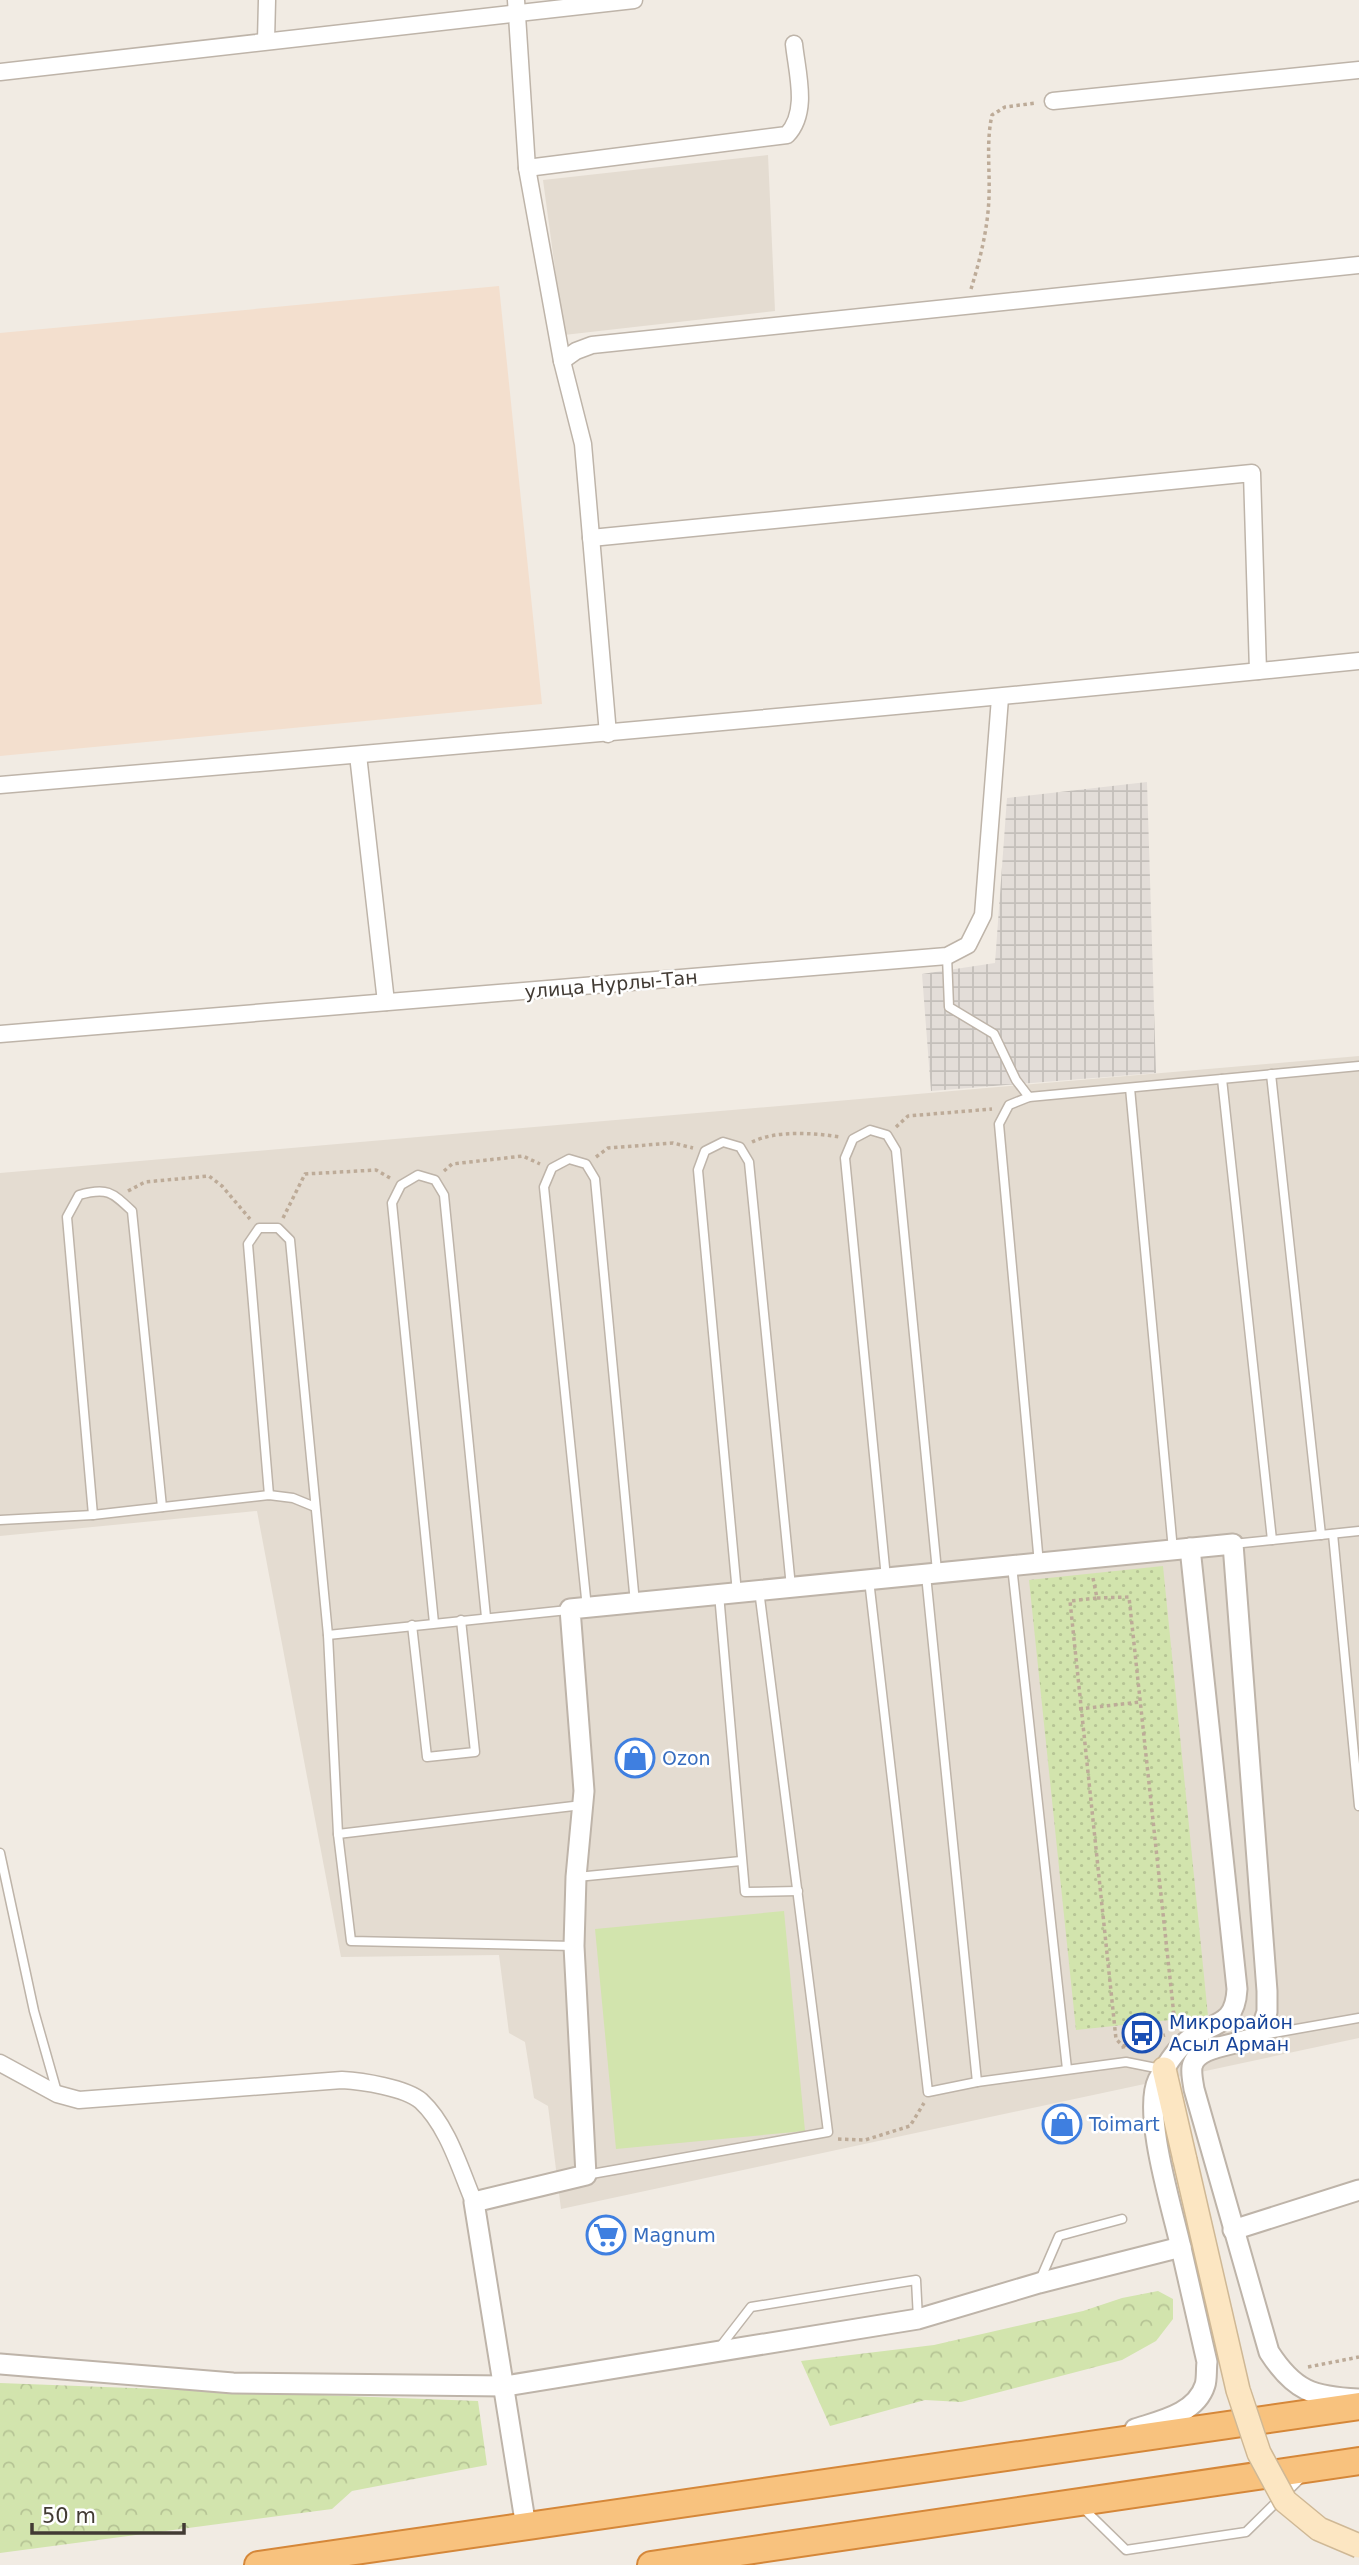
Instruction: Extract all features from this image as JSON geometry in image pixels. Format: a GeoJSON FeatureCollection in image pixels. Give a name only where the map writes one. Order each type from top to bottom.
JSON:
{"type":"FeatureCollection","features":[{"type":"Feature","properties":{"kind":"highway"},"geometry":{"type":"LineString","coordinates":[[258,2565],[1359,2406]]}},
{"type":"Feature","properties":{"kind":"highway"},"geometry":{"type":"LineString","coordinates":[[651,2565],[1359,2461]]}},
{"type":"Feature","properties":{"kind":"main road"},"geometry":{"type":"LineString","coordinates":[[1164,2069],[1238,2390],[1259,2453],[1285,2501],[1319,2529],[1359,2546]]}},
{"type":"Feature","properties":{"kind":"street"},"geometry":{"type":"LineString","coordinates":[[266,41],[267,0]]}},
{"type":"Feature","properties":{"kind":"street"},"geometry":{"type":"LineString","coordinates":[[0,72],[266,41],[516,6],[634,0]]}},
{"type":"Feature","properties":{"kind":"street"},"geometry":{"type":"LineString","coordinates":[[516,6],[527,168],[562,361],[583,444],[608,734]]}},
{"type":"Feature","properties":{"kind":"street"},"geometry":{"type":"LineString","coordinates":[[527,168],[787,135],[795,127],[800,114],[794,44]]}},
{"type":"Feature","properties":{"kind":"street"},"geometry":{"type":"LineString","coordinates":[[1053,100],[1359,70]]}},
{"type":"Feature","properties":{"kind":"street"},"geometry":{"type":"LineString","coordinates":[[562,361],[576,351],[592,345],[1359,265]]}},
{"type":"Feature","properties":{"kind":"street"},"geometry":{"type":"LineString","coordinates":[[591,538],[1252,473],[1258,671]]}},
{"type":"Feature","properties":{"kind":"street"},"geometry":{"type":"LineString","coordinates":[[0,786],[1000,698],[1359,661]]}},
{"type":"Feature","properties":{"kind":"street"},"geometry":{"type":"LineString","coordinates":[[947,956],[968,945],[983,915],[1000,698]]}},
{"type":"Feature","properties":{"kind":"street"},"geometry":{"type":"LineString","coordinates":[[358,755],[386,1002]]}},
{"type":"Feature","properties":{"kind":"street","name":"улица Нурлы-Тан"},"geometry":{"type":"LineString","coordinates":[[0,1034],[947,956]]}},
{"type":"Feature","properties":{"kind":"street"},"geometry":{"type":"LineString","coordinates":[[474,2202],[586,2175],[574,1946],[583,1791],[578,1609],[1233,1544],[1267,2012],[1259,2035],[1252,2040],[1204,2051],[1196,2057],[1192,2068],[1194,2089],[1269,2353],[1282,2372],[1296,2385],[1316,2393],[1359,2399]]}},
{"type":"Feature","properties":{"kind":"street"},"geometry":{"type":"LineString","coordinates":[[1091,2444],[1173,2417],[1192,2404],[1205,2386],[1206,2362],[1156,2142],[1154,2097],[1156,2083],[1164,2069],[1186,2041],[1225,2020],[1234,2010],[1237,1989],[1181,1549]]}},
{"type":"Feature","properties":{"kind":"street"},"geometry":{"type":"LineString","coordinates":[[0,2063],[57,2094],[79,2100],[342,2080],[373,2082],[419,2099],[439,2123],[474,2202],[526,2527]]}},
{"type":"Feature","properties":{"kind":"street"},"geometry":{"type":"LineString","coordinates":[[1233,2230],[1359,2190]]}},
{"type":"Feature","properties":{"kind":"street"},"geometry":{"type":"LineString","coordinates":[[0,2364],[233,2383],[505,2386],[918,2319],[1039,2283],[1181,2247]]}},
{"type":"Feature","properties":{"kind":"lane"},"geometry":{"type":"LineString","coordinates":[[947,956],[949,1007],[994,1034],[1016,1080],[1029,1097]]}},
{"type":"Feature","properties":{"kind":"lane"},"geometry":{"type":"LineString","coordinates":[[1039,1564],[999,1124],[1008,1108],[1029,1097],[1359,1066]]}},
{"type":"Feature","properties":{"kind":"lane"},"geometry":{"type":"LineString","coordinates":[[1271,1074],[1321,1535]]}},
{"type":"Feature","properties":{"kind":"lane"},"geometry":{"type":"LineString","coordinates":[[1222,1079],[1272,1540]]}},
{"type":"Feature","properties":{"kind":"lane"},"geometry":{"type":"LineString","coordinates":[[1130,1088],[1181,1549]]}},
{"type":"Feature","properties":{"kind":"lane"},"geometry":{"type":"LineString","coordinates":[[976,2082],[896,1150],[887,1135],[870,1130],[853,1139],[845,1158],[877,1579],[928,2092],[976,2082],[1126,2062],[1164,2069]]}},
{"type":"Feature","properties":{"kind":"lane"},"geometry":{"type":"LineString","coordinates":[[790,1587],[749,1162],[740,1147],[723,1142],[705,1151],[698,1170],[728,1594],[741,1861],[745,1892],[798,1891]]}},
{"type":"Feature","properties":{"kind":"lane"},"geometry":{"type":"LineString","coordinates":[[328,1635],[578,1609],[544,1187],[552,1168],[569,1159],[586,1164],[595,1179],[635,1603]]}},
{"type":"Feature","properties":{"kind":"lane"},"geometry":{"type":"LineString","coordinates":[[434,1623],[392,1203],[401,1185],[418,1175],[435,1181],[444,1195],[486,1618]]}},
{"type":"Feature","properties":{"kind":"lane"},"geometry":{"type":"LineString","coordinates":[[93,1515],[67,1217],[79,1195],[98,1190],[117,1196],[132,1211],[162,1507]]}},
{"type":"Feature","properties":{"kind":"lane"},"geometry":{"type":"LineString","coordinates":[[269,1495],[248,1244],[258,1228],[278,1228],[290,1240],[328,1635],[338,1834],[351,1941],[574,1946]]}},
{"type":"Feature","properties":{"kind":"lane"},"geometry":{"type":"LineString","coordinates":[[0,1520],[93,1515],[269,1495],[293,1498],[315,1507]]}},
{"type":"Feature","properties":{"kind":"lane"},"geometry":{"type":"LineString","coordinates":[[1233,1544],[1359,1531]]}},
{"type":"Feature","properties":{"kind":"lane"},"geometry":{"type":"LineString","coordinates":[[1333,1534],[1359,1806]]}},
{"type":"Feature","properties":{"kind":"lane"},"geometry":{"type":"LineString","coordinates":[[1012,1566],[1066,2069]]}},
{"type":"Feature","properties":{"kind":"lane"},"geometry":{"type":"LineString","coordinates":[[586,2175],[828,2132],[759,1590]]}},
{"type":"Feature","properties":{"kind":"lane"},"geometry":{"type":"LineString","coordinates":[[412,1625],[427,1757],[475,1752],[461,1620]]}},
{"type":"Feature","properties":{"kind":"lane"},"geometry":{"type":"LineString","coordinates":[[338,1834],[582,1805]]}},
{"type":"Feature","properties":{"kind":"lane"},"geometry":{"type":"LineString","coordinates":[[0,1853],[34,2011],[57,2094]]}},
{"type":"Feature","properties":{"kind":"lane"},"geometry":{"type":"LineString","coordinates":[[576,1877],[741,1861]]}},
{"type":"Feature","properties":{"kind":"lane"},"geometry":{"type":"LineString","coordinates":[[1259,2035],[1359,2018]]}},
{"type":"Feature","properties":{"kind":"lane"},"geometry":{"type":"LineString","coordinates":[[1039,2283],[1059,2236],[1122,2219]]}},
{"type":"Feature","properties":{"kind":"lane"},"geometry":{"type":"LineString","coordinates":[[716,2352],[751,2308],[916,2280],[918,2319]]}},
{"type":"Feature","properties":{"kind":"lane"},"geometry":{"type":"LineString","coordinates":[[1078,2502],[1126,2550],[1246,2532],[1311,2468]]}},
{"type":"Feature","properties":{"kind":"path"},"geometry":{"type":"LineString","coordinates":[[965,308],[980,262],[989,201],[988,134],[992,115],[1005,107],[1053,100]]}},
{"type":"Feature","properties":{"kind":"path"},"geometry":{"type":"LineString","coordinates":[[887,1135],[908,1116],[1008,1108]]}},
{"type":"Feature","properties":{"kind":"path"},"geometry":{"type":"LineString","coordinates":[[740,1147],[760,1138],[815,1133],[853,1139]]}},
{"type":"Feature","properties":{"kind":"path"},"geometry":{"type":"LineString","coordinates":[[586,1164],[608,1148],[673,1143],[705,1151]]}},
{"type":"Feature","properties":{"kind":"path"},"geometry":{"type":"LineString","coordinates":[[435,1181],[452,1164],[523,1156],[552,1168]]}},
{"type":"Feature","properties":{"kind":"path"},"geometry":{"type":"LineString","coordinates":[[278,1228],[304,1174],[376,1170],[401,1185]]}},
{"type":"Feature","properties":{"kind":"path"},"geometry":{"type":"LineString","coordinates":[[117,1196],[145,1182],[209,1176],[222,1186],[258,1228]]}},
{"type":"Feature","properties":{"kind":"path"},"geometry":{"type":"LineString","coordinates":[[1090,1559],[1097,1598]]}},
{"type":"Feature","properties":{"kind":"path"},"geometry":{"type":"LineString","coordinates":[[1124,2046],[1176,2032],[1129,1597],[1069,1601],[1116,2039],[1124,2046],[1126,2062]]}},
{"type":"Feature","properties":{"kind":"path"},"geometry":{"type":"LineString","coordinates":[[1079,1709],[1140,1702]]}},
{"type":"Feature","properties":{"kind":"path"},"geometry":{"type":"LineString","coordinates":[[828,2132],[844,2140],[865,2140],[910,2126],[922,2109],[928,2092]]}},
{"type":"Feature","properties":{"kind":"path"},"geometry":{"type":"LineString","coordinates":[[1282,2372],[1359,2357]]}},
{"type":"Feature","properties":{"kind":"shaded area"},"geometry":{"type":"Polygon","coordinates":[[[768,155],[775,311],[564,335],[543,180],[768,155]]]}},
{"type":"Feature","properties":{"kind":"shaded area"},"geometry":{"type":"Polygon","coordinates":[[[499,286],[542,704],[0,756],[0,333],[499,286]]]}},
{"type":"Feature","properties":{"kind":"shaded area"},"geometry":{"type":"Polygon","coordinates":[[[1147,782],[1156,1073],[931,1091],[922,974],[995,963],[1007,798],[1147,782]]]}},
{"type":"Feature","properties":{"kind":"shaded area"},"geometry":{"type":"Polygon","coordinates":[[[1359,1056],[1359,2038],[561,2209],[548,2106],[534,2098],[525,2042],[509,2033],[499,1955],[341,1957],[257,1511],[0,1536],[0,1173],[1359,1056]]]}},
{"type":"Feature","properties":{"kind":"green space"},"geometry":{"type":"Polygon","coordinates":[[[1163,1566],[1208,2016],[1076,2030],[1029,1580],[1163,1566]]]}},
{"type":"Feature","properties":{"kind":"green space"},"geometry":{"type":"Polygon","coordinates":[[[784,1911],[805,2131],[616,2149],[595,1929],[784,1911]]]}},
{"type":"Feature","properties":{"kind":"green space"},"geometry":{"type":"Polygon","coordinates":[[[1158,2291],[1173,2299],[1173,2319],[1156,2341],[1122,2360],[961,2402],[925,2400],[830,2426],[801,2361],[934,2345],[1158,2291]]]}},
{"type":"Feature","properties":{"kind":"green space"},"geometry":{"type":"Polygon","coordinates":[[[0,2383],[478,2401],[487,2465],[352,2491],[332,2509],[0,2553],[0,2383]]]}},
{"type":"Feature","properties":{"kind":"place","name":"Ozon"},"geometry":{"type":"Point","coordinates":[635,1758]}},
{"type":"Feature","properties":{"kind":"place","name":"Микрорайон Асыл Арман"},"geometry":{"type":"Point","coordinates":[1142,2033]}},
{"type":"Feature","properties":{"kind":"place","name":"Toimart"},"geometry":{"type":"Point","coordinates":[1062,2124]}},
{"type":"Feature","properties":{"kind":"place","name":"Magnum"},"geometry":{"type":"Point","coordinates":[606,2235]}}]}
